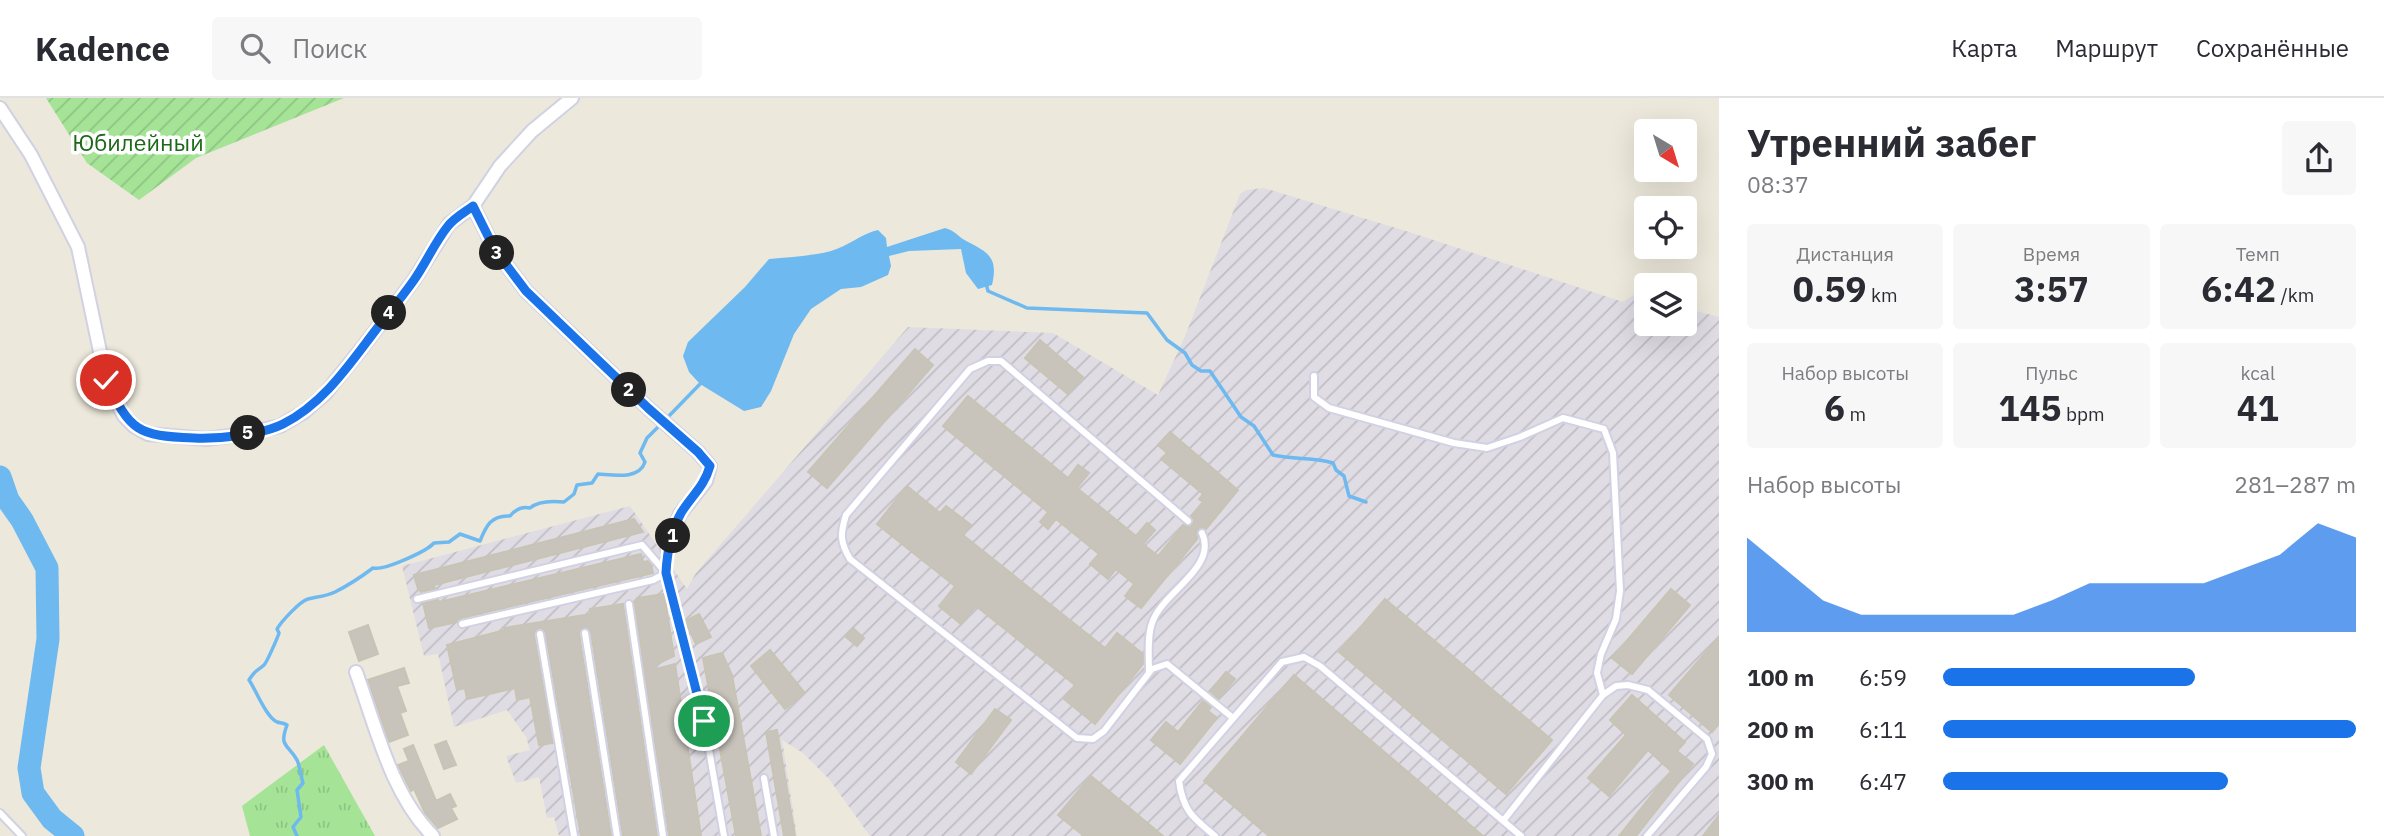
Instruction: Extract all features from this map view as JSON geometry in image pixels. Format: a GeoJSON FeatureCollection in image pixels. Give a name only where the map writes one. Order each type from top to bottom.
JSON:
{"type":"FeatureCollection","features":[{"type":"Feature","properties":{"kind":"street"},"geometry":{"type":"LineString","coordinates":[[0,108],[31,155],[78,247],[106,380],[124,416],[148,434],[206,439],[280,426],[304,412],[325,394],[414,280],[449,224],[473,206],[500,166],[532,131],[572,98]]}},
{"type":"Feature","properties":{"kind":"street"},"geometry":{"type":"LineString","coordinates":[[473,206],[495,250],[526,291],[710,466],[706,481],[680,514],[667,549]]}},
{"type":"Feature","properties":{"kind":"street"},"geometry":{"type":"LineString","coordinates":[[356,672],[400,792],[433,836]]}},
{"type":"Feature","properties":{"kind":"lane"},"geometry":{"type":"LineString","coordinates":[[1188,520],[1000,361],[988,361],[970,369],[846,515],[840,533],[842,545],[850,559],[1077,738],[1093,739],[1104,732],[1152,669],[1167,664],[1233,719]]}},
{"type":"Feature","properties":{"kind":"lane"},"geometry":{"type":"LineString","coordinates":[[1314,376],[1314,397],[1329,408],[1454,443],[1487,448],[1563,418],[1604,429],[1613,453],[1620,591],[1616,619],[1601,654],[1597,673],[1603,695]]}},
{"type":"Feature","properties":{"kind":"lane"},"geometry":{"type":"LineString","coordinates":[[1149,673],[1152,623],[1164,603],[1205,555],[1207,543],[1202,533]]}},
{"type":"Feature","properties":{"kind":"lane"},"geometry":{"type":"LineString","coordinates":[[417,599],[642,545],[666,573]]}},
{"type":"Feature","properties":{"kind":"lane"},"geometry":{"type":"LineString","coordinates":[[667,549],[666,573],[704,721],[724,836]]}},
{"type":"Feature","properties":{"kind":"lane"},"geometry":{"type":"LineString","coordinates":[[462,624],[653,580],[666,573]]}},
{"type":"Feature","properties":{"kind":"lane"},"geometry":{"type":"LineString","coordinates":[[629,604],[663,836]]}},
{"type":"Feature","properties":{"kind":"lane"},"geometry":{"type":"LineString","coordinates":[[585,633],[617,836]]}},
{"type":"Feature","properties":{"kind":"lane"},"geometry":{"type":"LineString","coordinates":[[540,634],[574,836]]}},
{"type":"Feature","properties":{"kind":"lane"},"geometry":{"type":"LineString","coordinates":[[1215,836],[1189,816],[1181,796],[1179,781],[1283,662],[1304,657],[1320,666],[1521,836]]}},
{"type":"Feature","properties":{"kind":"lane"},"geometry":{"type":"LineString","coordinates":[[1503,821],[1603,695],[1616,686],[1628,685],[1648,690],[1707,739],[1712,754],[1706,766],[1647,836]]}},
{"type":"Feature","properties":{"kind":"lane"},"geometry":{"type":"LineString","coordinates":[[764,778],[774,836]]}},
{"type":"Feature","properties":{"kind":"lane"},"geometry":{"type":"LineString","coordinates":[[0,813],[22,836]]}},
{"type":"Feature","properties":{"kind":"shaded area"},"geometry":{"type":"Polygon","coordinates":[[[1264,188],[1623,302],[1634,295],[1634,336],[1697,336],[1697,311],[1719,317],[1719,836],[870,836],[829,779],[803,753],[782,740],[797,836],[559,836],[554,817],[547,818],[539,777],[516,783],[506,756],[530,750],[526,737],[507,710],[454,727],[438,654],[424,656],[402,566],[630,506],[687,589],[696,573],[908,327],[1053,333],[1158,395],[1186,334],[1240,194],[1246,190],[1264,188]]]}},
{"type":"Feature","properties":{"kind":"green space","name":"Юбилейный"},"geometry":{"type":"Polygon","coordinates":[[[46,98],[344,98],[196,158],[139,200],[87,163],[46,98]]]}},
{"type":"Feature","properties":{"kind":"green space"},"geometry":{"type":"Polygon","coordinates":[[[324,745],[375,836],[250,836],[242,806],[324,745]]]}},
{"type":"Feature","properties":{"kind":"water"},"geometry":{"type":"Polygon","coordinates":[[[945,228],[987,254],[994,269],[992,285],[978,289],[966,273],[961,249],[909,251],[889,256],[891,266],[888,275],[861,287],[841,289],[811,309],[794,334],[771,391],[761,407],[744,411],[700,384],[689,372],[683,356],[688,342],[745,287],[769,259],[831,251],[878,230],[886,238],[887,247],[945,228]]]}},
{"type":"Feature","properties":{"kind":"building"},"geometry":{"type":"Polygon","coordinates":[[[1040,340],[1083,377],[1068,394],[1025,358],[1040,340]]]}},
{"type":"Feature","properties":{"kind":"building"},"geometry":{"type":"Polygon","coordinates":[[[915,349],[933,365],[827,488],[808,472],[915,349]]]}},
{"type":"Feature","properties":{"kind":"building"},"geometry":{"type":"Polygon","coordinates":[[[968,396],[1068,478],[1078,465],[1089,473],[1077,488],[1136,536],[1147,523],[1155,530],[1143,544],[1158,556],[1184,525],[1189,527],[1193,524],[1191,516],[1203,502],[1199,499],[1203,494],[1161,459],[1167,453],[1158,445],[1170,432],[1238,490],[1206,529],[1198,529],[1197,539],[1141,608],[1125,596],[1134,584],[1116,569],[1108,579],[1090,564],[1099,554],[1056,519],[1048,529],[1040,522],[1048,512],[943,426],[968,396]]]}},
{"type":"Feature","properties":{"kind":"building"},"geometry":{"type":"Polygon","coordinates":[[[907,486],[940,513],[946,506],[971,525],[963,535],[1105,648],[1117,633],[1143,654],[1143,664],[1095,724],[1064,699],[1075,685],[976,606],[961,624],[939,606],[955,586],[877,524],[907,486]]]}},
{"type":"Feature","properties":{"kind":"building"},"geometry":{"type":"Polygon","coordinates":[[[634,519],[643,532],[434,585],[435,589],[421,592],[418,589],[414,575],[634,519]]]}},
{"type":"Feature","properties":{"kind":"building"},"geometry":{"type":"Polygon","coordinates":[[[641,554],[643,562],[648,561],[651,565],[653,573],[429,628],[423,603],[439,602],[641,554]]]}},
{"type":"Feature","properties":{"kind":"building"},"geometry":{"type":"Polygon","coordinates":[[[1671,589],[1690,605],[1632,674],[1612,658],[1671,589]]]}},
{"type":"Feature","properties":{"kind":"building"},"geometry":{"type":"Polygon","coordinates":[[[664,594],[674,656],[655,665],[656,669],[675,664],[701,836],[669,836],[634,602],[637,602],[637,598],[664,594]]]}},
{"type":"Feature","properties":{"kind":"building"},"geometry":{"type":"Polygon","coordinates":[[[1385,599],[1552,740],[1506,794],[1339,652],[1385,599]]]}},
{"type":"Feature","properties":{"kind":"building"},"geometry":{"type":"Polygon","coordinates":[[[623,604],[657,836],[623,836],[591,632],[585,627],[579,634],[611,836],[581,836],[545,631],[538,629],[534,635],[553,743],[539,745],[530,697],[517,700],[515,688],[467,699],[465,688],[457,690],[447,645],[505,630],[504,628],[591,614],[590,609],[623,604]]]}},
{"type":"Feature","properties":{"kind":"building"},"geometry":{"type":"Polygon","coordinates":[[[699,614],[711,637],[696,644],[685,621],[699,614]]]}},
{"type":"Feature","properties":{"kind":"building"},"geometry":{"type":"Polygon","coordinates":[[[368,625],[378,654],[359,661],[349,632],[368,625]]]}},
{"type":"Feature","properties":{"kind":"building"},"geometry":{"type":"Polygon","coordinates":[[[853,628],[864,638],[857,646],[846,637],[853,628]]]}},
{"type":"Feature","properties":{"kind":"building"},"geometry":{"type":"Polygon","coordinates":[[[1719,637],[1719,724],[1712,732],[1669,695],[1719,637]]]}},
{"type":"Feature","properties":{"kind":"building"},"geometry":{"type":"Polygon","coordinates":[[[770,650],[805,693],[785,709],[751,666],[770,650]]]}},
{"type":"Feature","properties":{"kind":"building"},"geometry":{"type":"Polygon","coordinates":[[[722,653],[732,675],[761,836],[736,836],[703,658],[722,653]]]}},
{"type":"Feature","properties":{"kind":"building"},"geometry":{"type":"Polygon","coordinates":[[[404,668],[409,683],[397,686],[406,711],[400,713],[408,735],[389,742],[368,680],[404,668]]]}},
{"type":"Feature","properties":{"kind":"building"},"geometry":{"type":"Polygon","coordinates":[[[1226,672],[1235,679],[1218,699],[1210,691],[1226,672]]]}},
{"type":"Feature","properties":{"kind":"building"},"geometry":{"type":"Polygon","coordinates":[[[1294,675],[1483,836],[1269,836],[1204,781],[1294,675]]]}},
{"type":"Feature","properties":{"kind":"building"},"geometry":{"type":"Polygon","coordinates":[[[1632,695],[1685,742],[1677,751],[1693,764],[1636,836],[1619,836],[1671,771],[1648,750],[1609,796],[1588,778],[1626,735],[1610,720],[1632,695]]]}},
{"type":"Feature","properties":{"kind":"building"},"geometry":{"type":"Polygon","coordinates":[[[1203,701],[1211,707],[1208,711],[1217,718],[1180,764],[1151,740],[1166,722],[1178,732],[1203,701]]]}},
{"type":"Feature","properties":{"kind":"building"},"geometry":{"type":"Polygon","coordinates":[[[995,709],[1011,720],[971,774],[956,762],[995,709]]]}},
{"type":"Feature","properties":{"kind":"building"},"geometry":{"type":"Polygon","coordinates":[[[777,730],[795,836],[784,836],[766,732],[777,730]]]}},
{"type":"Feature","properties":{"kind":"building"},"geometry":{"type":"Polygon","coordinates":[[[446,741],[456,765],[444,769],[435,745],[446,741]]]}},
{"type":"Feature","properties":{"kind":"building"},"geometry":{"type":"Polygon","coordinates":[[[413,745],[436,801],[450,794],[456,806],[451,808],[457,819],[438,828],[425,813],[414,789],[411,791],[398,765],[409,761],[404,749],[413,745]]]}},
{"type":"Feature","properties":{"kind":"building"},"geometry":{"type":"Polygon","coordinates":[[[1091,776],[1163,836],[1084,836],[1058,815],[1091,776]]]}},
{"type":"Feature","properties":{"kind":"building"},"geometry":{"type":"Polygon","coordinates":[[[1719,815],[1719,836],[1703,836],[1719,815]]]}},
{"type":"Feature","properties":{"kind":"waterway"},"geometry":{"type":"LineString","coordinates":[[986,283],[988,291],[1027,308],[1147,313],[1167,340],[1185,353],[1192,365],[1201,371],[1210,371],[1241,417],[1254,426],[1273,455],[1333,463],[1336,470],[1344,476],[1349,496],[1366,502]]}},
{"type":"Feature","properties":{"kind":"waterway"},"geometry":{"type":"LineString","coordinates":[[666,419],[702,382]]}},
{"type":"Feature","properties":{"kind":"waterway"},"geometry":{"type":"LineString","coordinates":[[297,836],[293,827],[301,817],[297,790],[303,783],[297,760],[284,741],[287,725],[277,722],[269,715],[249,680],[264,665],[279,633],[277,629],[286,617],[308,599],[335,592],[373,568],[405,560],[434,543],[449,542],[460,534],[480,541],[487,526],[498,517],[510,516],[518,509],[542,503],[564,502],[574,494],[577,485],[592,483],[598,474],[625,475],[637,472],[645,462],[640,453],[647,438],[661,424]]}},
{"type":"Feature","properties":{"kind":"waterway"},"geometry":{"type":"LineString","coordinates":[[0,477],[8,500],[22,520],[47,568],[48,639],[29,768],[33,793],[52,819],[73,836]]}},
{"type":"Feature","properties":{"kind":"route"},"geometry":{"type":"LineString","coordinates":[[106,380],[124,416],[148,434],[206,439],[280,426],[304,412],[325,394],[414,280],[449,224],[473,206],[495,250],[526,291],[710,466],[706,481],[680,514],[667,549],[666,573],[704,721]]}}]}
